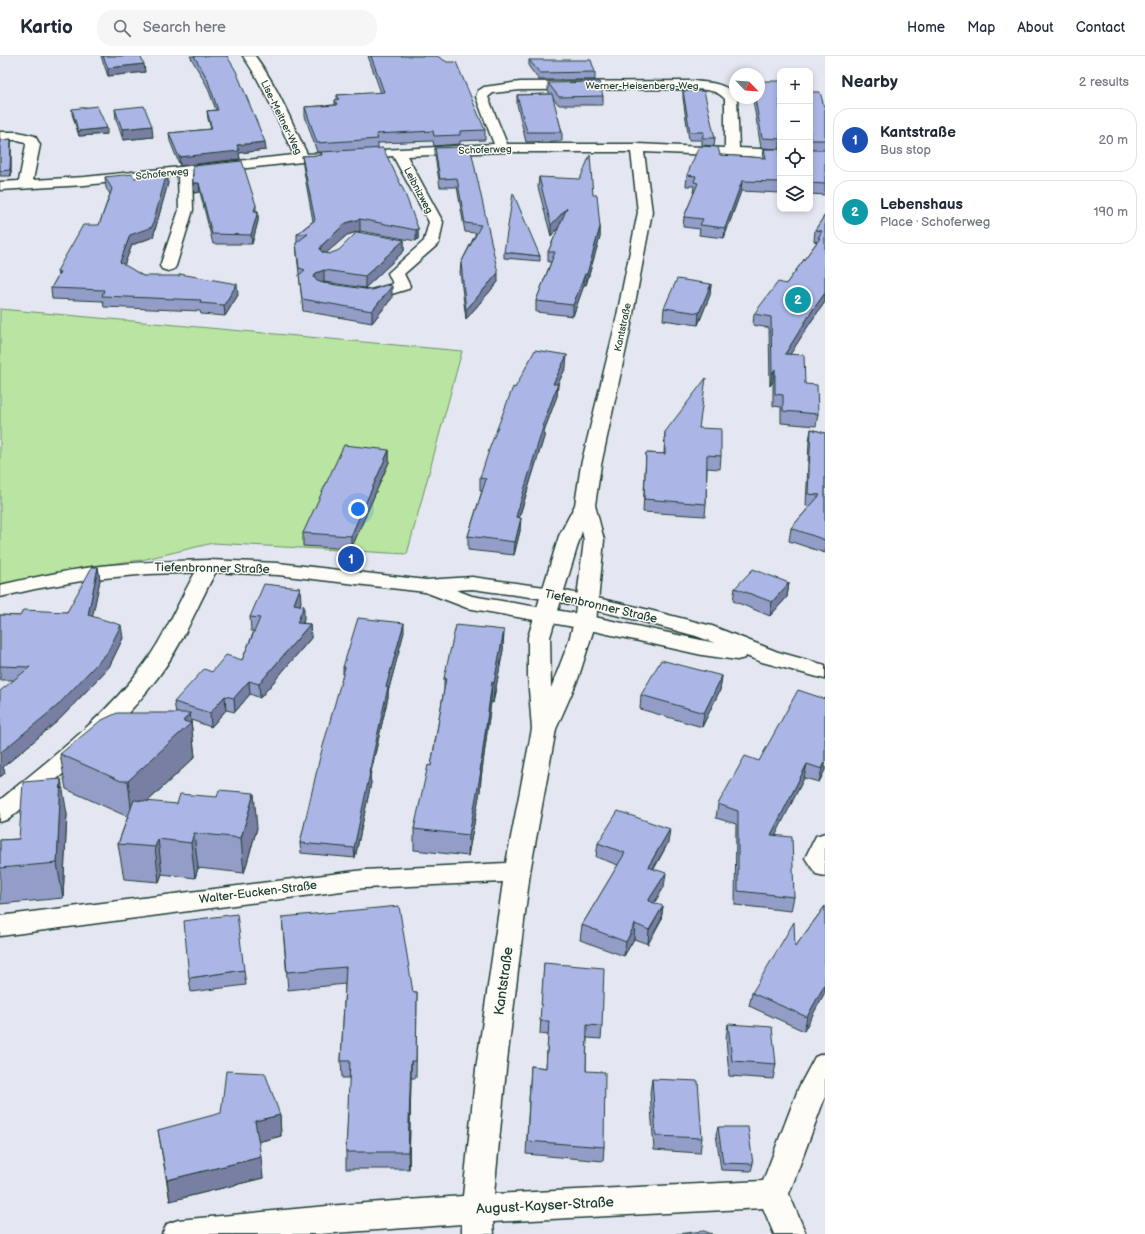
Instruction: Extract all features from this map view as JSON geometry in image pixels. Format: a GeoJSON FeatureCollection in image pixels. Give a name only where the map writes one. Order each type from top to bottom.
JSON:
{"type":"FeatureCollection","features":[{"type":"Feature","properties":{"kind":"street","name":"Lise-Meitner-Weg"},"geometry":{"type":"LineString","coordinates":[[249,56],[275,101],[302,158]]}},
{"type":"Feature","properties":{"kind":"street","name":"Werner-Heisenberg-Weg"},"geometry":{"type":"LineString","coordinates":[[502,148],[482,97],[483,94],[489,90],[520,86],[693,85],[715,87],[725,91],[731,98],[732,153]]}},
{"type":"Feature","properties":{"kind":"street"},"geometry":{"type":"LineString","coordinates":[[0,136],[18,136],[30,139],[33,145],[25,184]]}},
{"type":"Feature","properties":{"kind":"street","name":"Schoferweg"},"geometry":{"type":"LineString","coordinates":[[0,186],[85,181],[302,158],[398,152],[502,148],[637,148],[777,154]]}},
{"type":"Feature","properties":{"kind":"street","name":"Kantstraße"},"geometry":{"type":"LineString","coordinates":[[544,729],[539,676],[539,637],[569,536],[585,505],[591,466],[622,330],[645,212],[637,148]]}},
{"type":"Feature","properties":{"kind":"street","name":"Leibnizweg"},"geometry":{"type":"LineString","coordinates":[[346,292],[372,294],[402,286],[396,273],[430,243],[436,222],[398,152]]}},
{"type":"Feature","properties":{"kind":"street"},"geometry":{"type":"LineString","coordinates":[[168,266],[186,210],[185,171]]}},
{"type":"Feature","properties":{"kind":"street"},"geometry":{"type":"LineString","coordinates":[[403,245],[424,249]]}},
{"type":"Feature","properties":{"kind":"street","name":"Kantstraße"},"geometry":{"type":"LineString","coordinates":[[477,1221],[491,1069],[517,872],[544,729],[567,679],[579,644],[586,612],[594,540],[585,505]]}},
{"type":"Feature","properties":{"kind":"street"},"geometry":{"type":"LineString","coordinates":[[0,813],[92,736],[135,692],[167,647],[209,566]]}},
{"type":"Feature","properties":{"kind":"street","name":"Tiefenbronner Straße"},"geometry":{"type":"LineString","coordinates":[[0,591],[35,583],[93,573],[149,568],[209,566],[278,569],[426,586],[472,583],[552,594],[586,612],[702,648],[770,657],[825,672]]}},
{"type":"Feature","properties":{"kind":"street","name":"Tiefenbronner Straße"},"geometry":{"type":"LineString","coordinates":[[426,586],[467,602],[545,615],[586,612]]}},
{"type":"Feature","properties":{"kind":"street","name":"Walter-Eucken-Straße"},"geometry":{"type":"LineString","coordinates":[[0,926],[364,879],[517,872]]}},
{"type":"Feature","properties":{"kind":"street"},"geometry":{"type":"LineString","coordinates":[[790,1234],[773,1194],[814,1087],[825,1065]]}},
{"type":"Feature","properties":{"kind":"street","name":"August-Kayser-Straße"},"geometry":{"type":"LineString","coordinates":[[178,1234],[241,1227],[477,1221],[773,1194]]}},
{"type":"Feature","properties":{"kind":"green space"},"geometry":{"type":"Polygon","coordinates":[[[0,309],[462,351],[407,554],[213,543],[142,560],[85,567],[0,585],[0,309]]]}},
{"type":"Feature","properties":{"kind":"building"},"geometry":{"type":"Polygon","coordinates":[[[103,56],[140,56],[144,64],[108,68],[103,56]]]}},
{"type":"Feature","properties":{"kind":"building"},"geometry":{"type":"Polygon","coordinates":[[[194,56],[227,56],[236,71],[265,142],[237,145],[239,151],[179,157],[169,133],[212,129],[207,111],[218,110],[207,78],[194,56]]]}},
{"type":"Feature","properties":{"kind":"building"},"geometry":{"type":"Polygon","coordinates":[[[371,56],[437,56],[447,62],[456,62],[485,130],[460,131],[460,135],[434,136],[433,131],[376,134],[378,139],[317,143],[305,107],[337,105],[335,100],[339,99],[337,95],[384,92],[371,56]]]}},
{"type":"Feature","properties":{"kind":"building"},"geometry":{"type":"Polygon","coordinates":[[[529,60],[591,60],[595,72],[540,73],[529,60]]]}},
{"type":"Feature","properties":{"kind":"building"},"geometry":{"type":"Polygon","coordinates":[[[765,81],[777,81],[777,139],[762,138],[756,104],[765,104],[765,81]]]}},
{"type":"Feature","properties":{"kind":"building"},"geometry":{"type":"Polygon","coordinates":[[[599,82],[603,96],[559,97],[548,83],[599,82]]]}},
{"type":"Feature","properties":{"kind":"building"},"geometry":{"type":"Polygon","coordinates":[[[683,91],[704,91],[715,138],[702,138],[704,132],[690,132],[683,91]]]}},
{"type":"Feature","properties":{"kind":"building"},"geometry":{"type":"Polygon","coordinates":[[[813,92],[820,92],[825,110],[825,140],[813,140],[813,92]]]}},
{"type":"Feature","properties":{"kind":"building"},"geometry":{"type":"Polygon","coordinates":[[[552,94],[562,132],[527,132],[517,95],[552,94]]]}},
{"type":"Feature","properties":{"kind":"building"},"geometry":{"type":"Polygon","coordinates":[[[97,106],[107,128],[78,131],[72,109],[97,106]]]}},
{"type":"Feature","properties":{"kind":"building"},"geometry":{"type":"Polygon","coordinates":[[[144,106],[152,126],[122,129],[115,109],[144,106]]]}},
{"type":"Feature","properties":{"kind":"building"},"geometry":{"type":"Polygon","coordinates":[[[0,139],[11,139],[10,170],[0,171],[0,139]]]}},
{"type":"Feature","properties":{"kind":"building"},"geometry":{"type":"Polygon","coordinates":[[[699,146],[718,147],[720,155],[766,158],[764,149],[777,149],[777,182],[742,181],[725,228],[700,225],[703,219],[684,217],[698,183],[694,182],[696,176],[687,175],[699,146]]]}},
{"type":"Feature","properties":{"kind":"building"},"geometry":{"type":"Polygon","coordinates":[[[462,147],[463,152],[471,150],[498,273],[466,310],[461,263],[481,225],[465,223],[457,178],[440,179],[435,148],[462,147]]]}},
{"type":"Feature","properties":{"kind":"building"},"geometry":{"type":"Polygon","coordinates":[[[383,148],[404,191],[418,228],[416,230],[360,219],[346,223],[322,245],[320,249],[322,252],[329,254],[339,250],[357,232],[404,240],[365,276],[324,270],[316,273],[314,277],[317,281],[323,283],[372,290],[386,285],[392,286],[372,311],[302,299],[299,275],[305,270],[299,268],[296,243],[308,234],[297,234],[315,220],[302,156],[322,155],[321,152],[383,148]]]}},
{"type":"Feature","properties":{"kind":"building"},"geometry":{"type":"Polygon","coordinates":[[[813,150],[825,150],[825,184],[813,183],[813,150]]]}},
{"type":"Feature","properties":{"kind":"building"},"geometry":{"type":"Polygon","coordinates":[[[590,155],[593,195],[597,195],[600,227],[587,274],[585,274],[573,305],[536,301],[555,252],[548,252],[567,208],[551,225],[539,177],[580,179],[590,155]]]}},
{"type":"Feature","properties":{"kind":"building"},"geometry":{"type":"Polygon","coordinates":[[[242,161],[256,205],[254,211],[258,211],[251,235],[212,234],[199,183],[193,183],[193,166],[242,161]]]}},
{"type":"Feature","properties":{"kind":"building"},"geometry":{"type":"Polygon","coordinates":[[[167,173],[152,227],[130,235],[120,262],[143,276],[179,276],[180,274],[237,284],[224,305],[200,303],[201,300],[102,296],[104,290],[51,288],[60,272],[57,271],[83,225],[99,225],[112,189],[105,177],[132,174],[134,178],[167,173]]]}},
{"type":"Feature","properties":{"kind":"building"},"geometry":{"type":"Polygon","coordinates":[[[513,193],[540,256],[504,252],[513,193]]]}},
{"type":"Feature","properties":{"kind":"building"},"geometry":{"type":"Polygon","coordinates":[[[825,215],[825,293],[785,354],[804,355],[805,384],[817,385],[818,414],[783,411],[783,395],[775,394],[775,369],[772,374],[771,317],[754,314],[778,282],[786,284],[820,238],[818,238],[822,231],[815,230],[825,215]]]}},
{"type":"Feature","properties":{"kind":"building"},"geometry":{"type":"Polygon","coordinates":[[[677,279],[711,284],[699,313],[664,308],[677,279]]]}},
{"type":"Feature","properties":{"kind":"building"},"geometry":{"type":"Polygon","coordinates":[[[535,350],[567,355],[553,384],[558,384],[543,424],[516,517],[521,518],[515,542],[468,536],[486,479],[480,478],[490,447],[513,387],[515,388],[535,350]]]}},
{"type":"Feature","properties":{"kind":"building"},"geometry":{"type":"Polygon","coordinates":[[[706,378],[699,428],[721,429],[721,456],[707,455],[706,504],[644,499],[646,453],[665,454],[665,432],[706,378]]]}},
{"type":"Feature","properties":{"kind":"building"},"geometry":{"type":"Polygon","coordinates":[[[811,429],[825,433],[825,540],[791,528],[820,495],[808,494],[811,429]]]}},
{"type":"Feature","properties":{"kind":"building"},"geometry":{"type":"Polygon","coordinates":[[[344,445],[389,450],[351,536],[303,533],[344,445]]]}},
{"type":"Feature","properties":{"kind":"building"},"geometry":{"type":"Polygon","coordinates":[[[92,567],[98,567],[88,615],[121,625],[107,653],[57,706],[0,753],[0,691],[30,667],[0,666],[0,615],[20,616],[23,610],[67,612],[92,567]]]}},
{"type":"Feature","properties":{"kind":"building"},"geometry":{"type":"Polygon","coordinates":[[[753,569],[789,583],[772,602],[735,588],[753,569]]]}},
{"type":"Feature","properties":{"kind":"building"},"geometry":{"type":"Polygon","coordinates":[[[264,584],[300,588],[294,604],[304,606],[297,623],[310,624],[259,684],[249,681],[234,698],[225,696],[210,713],[174,702],[204,669],[212,672],[226,655],[242,660],[260,618],[250,617],[264,584]]]}},
{"type":"Feature","properties":{"kind":"building"},"geometry":{"type":"Polygon","coordinates":[[[358,618],[404,623],[386,687],[388,687],[354,848],[300,843],[320,757],[345,667],[343,667],[358,618]]]}},
{"type":"Feature","properties":{"kind":"building"},"geometry":{"type":"Polygon","coordinates":[[[456,625],[504,630],[494,683],[492,682],[481,771],[469,835],[414,829],[428,765],[431,766],[446,678],[444,678],[456,625]]]}},
{"type":"Feature","properties":{"kind":"building"},"geometry":{"type":"Polygon","coordinates":[[[661,660],[722,676],[704,713],[641,695],[661,660]]]}},
{"type":"Feature","properties":{"kind":"building"},"geometry":{"type":"Polygon","coordinates":[[[798,690],[825,699],[825,762],[822,769],[807,764],[771,835],[792,837],[794,897],[738,891],[738,811],[718,804],[745,756],[759,761],[798,690]]]}},
{"type":"Feature","properties":{"kind":"building"},"geometry":{"type":"Polygon","coordinates":[[[117,713],[190,713],[183,721],[191,723],[128,781],[121,781],[60,754],[100,721],[117,713]]]}},
{"type":"Feature","properties":{"kind":"building"},"geometry":{"type":"Polygon","coordinates":[[[61,779],[57,863],[0,868],[0,840],[19,839],[23,782],[61,779]]]}},
{"type":"Feature","properties":{"kind":"building"},"geometry":{"type":"Polygon","coordinates":[[[219,790],[254,793],[241,838],[194,833],[191,843],[158,839],[155,847],[118,844],[134,800],[177,804],[180,794],[217,797],[219,790]]]}},
{"type":"Feature","properties":{"kind":"building"},"geometry":{"type":"Polygon","coordinates":[[[618,811],[670,829],[648,867],[666,873],[648,901],[663,906],[649,930],[635,924],[626,942],[582,925],[625,853],[598,843],[618,811]]]}},
{"type":"Feature","properties":{"kind":"building"},"geometry":{"type":"Polygon","coordinates":[[[399,906],[413,992],[417,992],[416,1061],[411,1061],[408,1152],[346,1152],[350,1061],[341,1061],[346,967],[287,972],[282,917],[399,906]]]}},
{"type":"Feature","properties":{"kind":"building"},"geometry":{"type":"Polygon","coordinates":[[[825,906],[825,984],[807,1017],[752,993],[794,922],[795,947],[825,906]]]}},
{"type":"Feature","properties":{"kind":"building"},"geometry":{"type":"Polygon","coordinates":[[[237,914],[244,970],[189,978],[184,921],[237,914]]]}},
{"type":"Feature","properties":{"kind":"building"},"geometry":{"type":"Polygon","coordinates":[[[544,963],[604,968],[602,1026],[587,1025],[586,1071],[605,1072],[604,1147],[527,1141],[531,1066],[546,1068],[549,1021],[540,1021],[544,963]]]}},
{"type":"Feature","properties":{"kind":"building"},"geometry":{"type":"Polygon","coordinates":[[[728,1024],[772,1027],[776,1064],[732,1061],[728,1024]]]}},
{"type":"Feature","properties":{"kind":"building"},"geometry":{"type":"Polygon","coordinates":[[[226,1071],[265,1073],[280,1115],[255,1121],[261,1157],[167,1180],[158,1130],[221,1113],[226,1071]]]}},
{"type":"Feature","properties":{"kind":"building"},"geometry":{"type":"Polygon","coordinates":[[[652,1079],[698,1081],[702,1138],[656,1136],[652,1079]]]}},
{"type":"Feature","properties":{"kind":"building"},"geometry":{"type":"Polygon","coordinates":[[[718,1127],[748,1127],[753,1164],[723,1163],[718,1127]]]}},
{"type":"Feature","properties":{"kind":"building"},"geometry":{"type":"Polygon","coordinates":[[[704,1231],[712,1234],[676,1234],[704,1231]]]}},
{"type":"Feature","properties":{"kind":"place","name":"Lebenshaus"},"geometry":{"type":"Point","coordinates":[798,300]}},
{"type":"Feature","properties":{"kind":"place","name":"Kantstraße"},"geometry":{"type":"Point","coordinates":[351,559]}}]}
